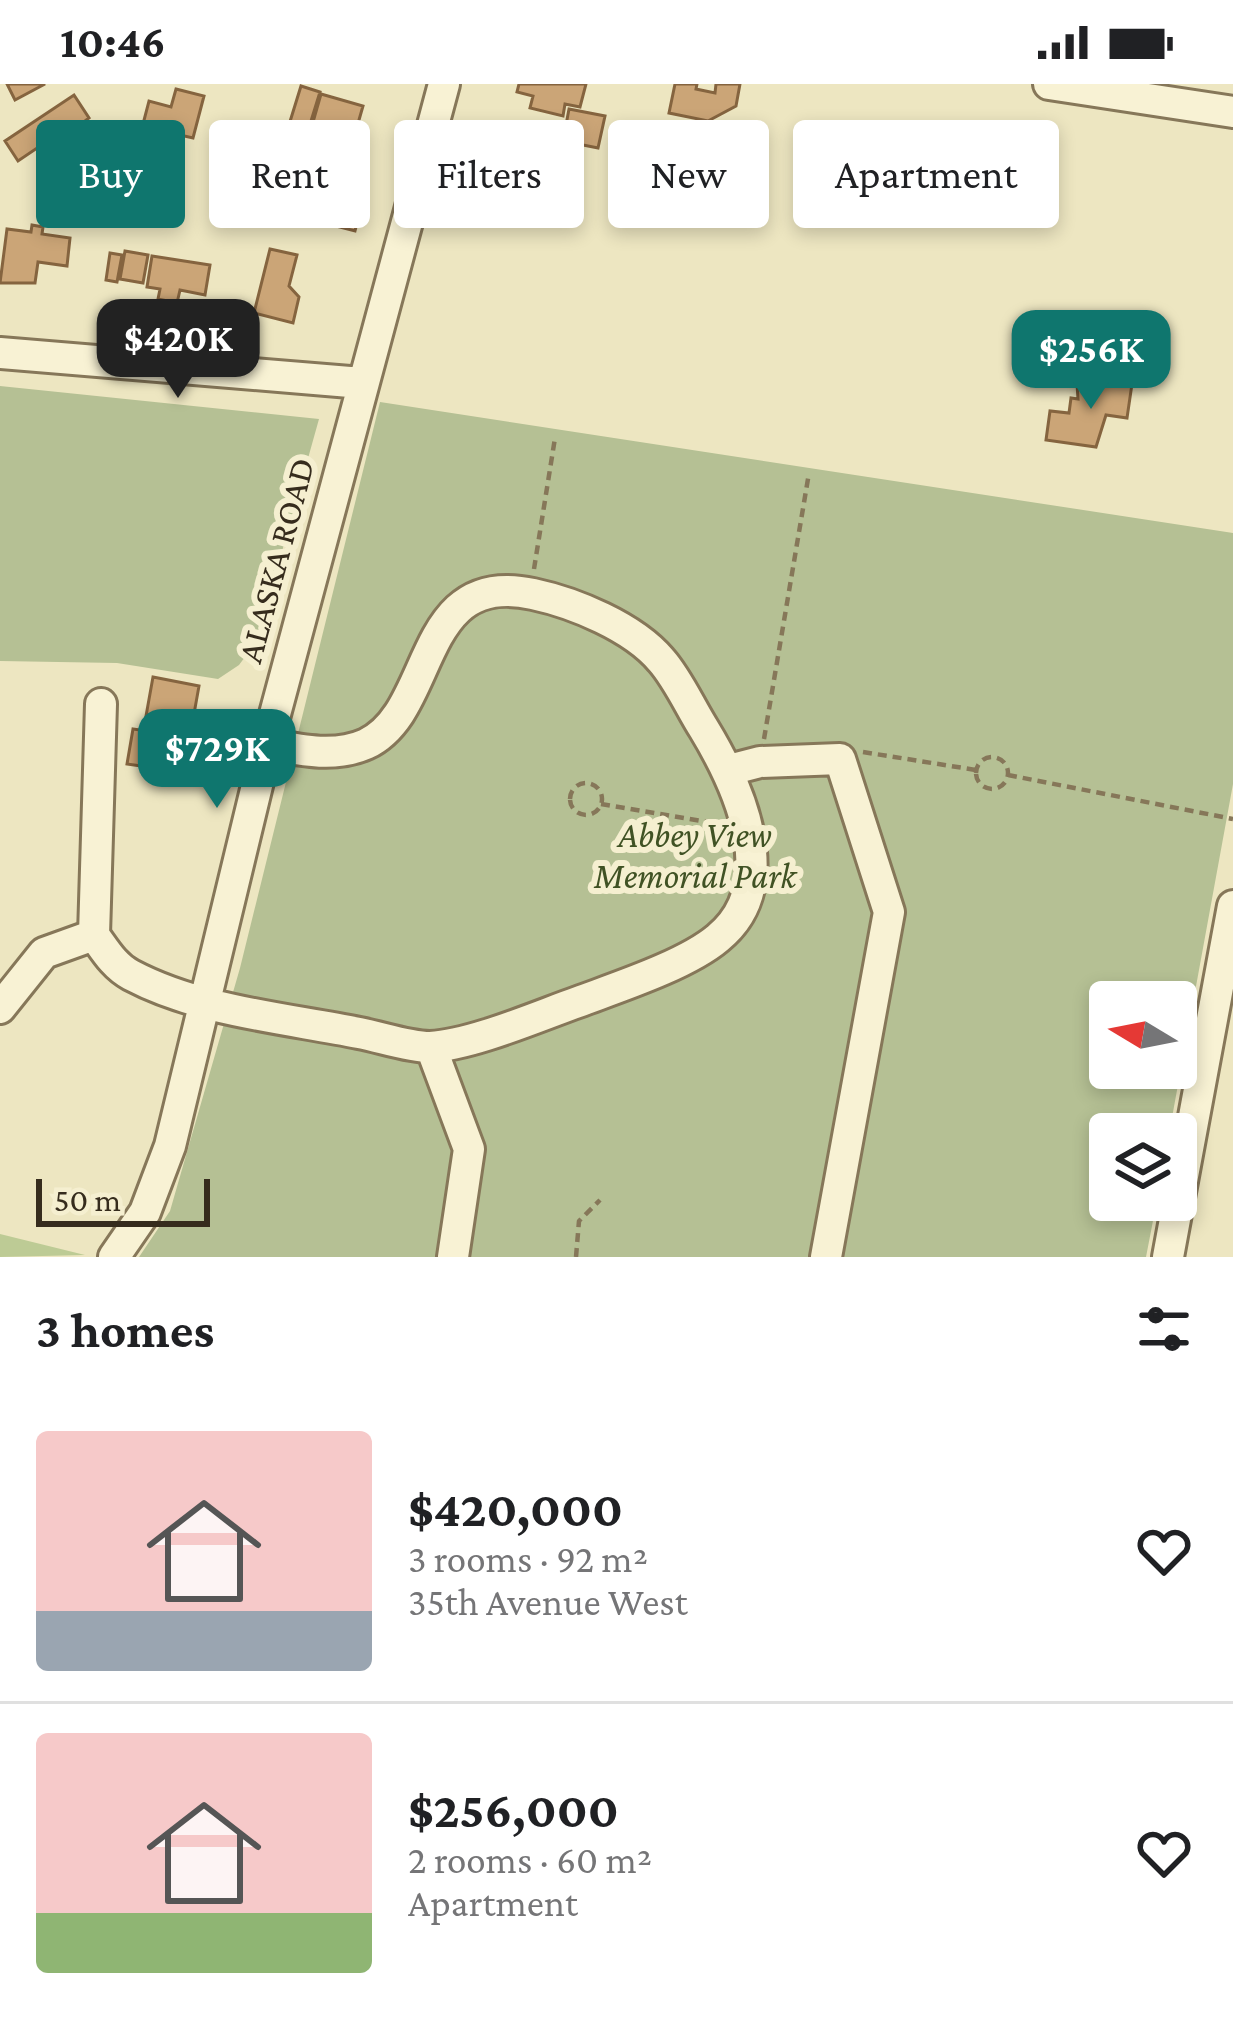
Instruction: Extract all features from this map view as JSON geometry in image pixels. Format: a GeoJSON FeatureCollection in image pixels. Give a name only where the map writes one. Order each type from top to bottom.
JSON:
{"type":"FeatureCollection","features":[{"type":"Feature","properties":{"kind":"street"},"geometry":{"type":"LineString","coordinates":[[1049,84],[1233,112]]}},
{"type":"Feature","properties":{"kind":"street","name":"ALASKA ROAD"},"geometry":{"type":"LineString","coordinates":[[114,1257],[145,1212],[170,1146],[267,744],[440,85]]}},
{"type":"Feature","properties":{"kind":"street"},"geometry":{"type":"LineString","coordinates":[[0,353],[362,383]]}},
{"type":"Feature","properties":{"kind":"street"},"geometry":{"type":"LineString","coordinates":[[101,704],[94,935],[129,974],[206,1003],[431,1047],[526,1021],[624,985],[719,938],[738,911],[751,869],[749,829],[729,770],[661,658],[576,607],[530,592],[504,592],[452,613],[430,642],[401,711],[366,744],[331,752],[267,744]]}},
{"type":"Feature","properties":{"kind":"street"},"geometry":{"type":"LineString","coordinates":[[729,770],[760,762],[840,758],[889,912],[826,1257]]}},
{"type":"Feature","properties":{"kind":"street"},"geometry":{"type":"LineString","coordinates":[[1168,1257],[1233,906]]}},
{"type":"Feature","properties":{"kind":"street"},"geometry":{"type":"LineString","coordinates":[[0,1008],[44,952],[94,935]]}},
{"type":"Feature","properties":{"kind":"street"},"geometry":{"type":"LineString","coordinates":[[431,1047],[469,1149],[454,1257]]}},
{"type":"Feature","properties":{"kind":"path"},"geometry":{"type":"LineString","coordinates":[[530,592],[555,438]]}},
{"type":"Feature","properties":{"kind":"path"},"geometry":{"type":"LineString","coordinates":[[760,762],[809,473]]}},
{"type":"Feature","properties":{"kind":"path"},"geometry":{"type":"LineString","coordinates":[[840,758],[867,751],[976,770],[987,788],[1002,785],[1008,775]]}},
{"type":"Feature","properties":{"kind":"path"},"geometry":{"type":"LineString","coordinates":[[976,770],[980,761],[994,757],[1003,761],[1008,775]]}},
{"type":"Feature","properties":{"kind":"path"},"geometry":{"type":"LineString","coordinates":[[1008,775],[1233,819]]}},
{"type":"Feature","properties":{"kind":"path"},"geometry":{"type":"LineString","coordinates":[[584,783],[594,785],[601,804],[591,814],[580,814],[571,803],[571,793],[584,783]]}},
{"type":"Feature","properties":{"kind":"path"},"geometry":{"type":"LineString","coordinates":[[601,804],[749,829]]}},
{"type":"Feature","properties":{"kind":"path"},"geometry":{"type":"LineString","coordinates":[[576,1257],[579,1221],[600,1200]]}},
{"type":"Feature","properties":{"kind":"green space"},"geometry":{"type":"Polygon","coordinates":[[[0,386],[319,419],[257,641],[239,665],[218,679],[117,663],[0,661],[0,386]]]}},
{"type":"Feature","properties":{"kind":"green space","name":"Abbey View Memorial Park"},"geometry":{"type":"Polygon","coordinates":[[[380,402],[1233,533],[1233,784],[1197,981],[1089,981],[1089,1089],[1177,1089],[1173,1113],[1089,1113],[1089,1221],[1153,1221],[1146,1257],[139,1257],[170,1211],[240,968],[380,402]]]}},
{"type":"Feature","properties":{"kind":"green space"},"geometry":{"type":"Polygon","coordinates":[[[0,1234],[85,1255],[0,1257],[0,1234]]]}},
{"type":"Feature","properties":{"kind":"building"},"geometry":{"type":"Polygon","coordinates":[[[7,84],[45,84],[15,100],[7,84]]]}},
{"type":"Feature","properties":{"kind":"building"},"geometry":{"type":"Polygon","coordinates":[[[519,84],[586,84],[580,107],[565,104],[563,116],[530,108],[533,96],[517,92],[519,84]]]}},
{"type":"Feature","properties":{"kind":"building"},"geometry":{"type":"Polygon","coordinates":[[[675,84],[697,84],[696,89],[715,93],[716,84],[740,84],[736,106],[710,120],[669,113],[675,84]]]}},
{"type":"Feature","properties":{"kind":"building"},"geometry":{"type":"Polygon","coordinates":[[[301,86],[320,92],[311,120],[290,120],[301,86]]]}},
{"type":"Feature","properties":{"kind":"building"},"geometry":{"type":"Polygon","coordinates":[[[176,89],[204,96],[193,138],[185,136],[185,120],[144,120],[149,101],[171,107],[176,89]]]}},
{"type":"Feature","properties":{"kind":"building"},"geometry":{"type":"Polygon","coordinates":[[[321,94],[363,106],[359,120],[314,120],[321,94]]]}},
{"type":"Feature","properties":{"kind":"building"},"geometry":{"type":"Polygon","coordinates":[[[74,95],[89,118],[86,120],[36,120],[74,95]]]}},
{"type":"Feature","properties":{"kind":"building"},"geometry":{"type":"Polygon","coordinates":[[[569,109],[605,116],[598,148],[584,145],[584,120],[567,120],[569,109]]]}},
{"type":"Feature","properties":{"kind":"building"},"geometry":{"type":"Polygon","coordinates":[[[36,120],[36,149],[18,161],[5,141],[36,120]]]}},
{"type":"Feature","properties":{"kind":"building"},"geometry":{"type":"Polygon","coordinates":[[[32,225],[43,228],[42,234],[70,238],[67,266],[38,262],[35,283],[0,283],[7,229],[31,232],[32,225]]]}},
{"type":"Feature","properties":{"kind":"building"},"geometry":{"type":"Polygon","coordinates":[[[270,249],[297,255],[289,286],[299,297],[293,323],[254,313],[270,249]]]}},
{"type":"Feature","properties":{"kind":"building"},"geometry":{"type":"Polygon","coordinates":[[[125,251],[148,255],[143,283],[120,279],[125,251]]]}},
{"type":"Feature","properties":{"kind":"building"},"geometry":{"type":"Polygon","coordinates":[[[110,253],[122,255],[117,282],[106,280],[110,253]]]}},
{"type":"Feature","properties":{"kind":"building"},"geometry":{"type":"Polygon","coordinates":[[[152,256],[210,265],[205,295],[180,290],[177,303],[158,299],[160,289],[147,287],[152,256]]]}},
{"type":"Feature","properties":{"kind":"building"},"geometry":{"type":"Polygon","coordinates":[[[1114,374],[1133,377],[1127,418],[1106,415],[1096,447],[1046,440],[1050,411],[1069,413],[1071,398],[1078,399],[1077,384],[1109,384],[1114,374]]]}},
{"type":"Feature","properties":{"kind":"building"},"geometry":{"type":"Polygon","coordinates":[[[153,677],[199,686],[192,725],[146,716],[153,677]]]}},
{"type":"Feature","properties":{"kind":"building"},"geometry":{"type":"Polygon","coordinates":[[[133,729],[161,733],[155,768],[127,764],[133,729]]]}}]}
